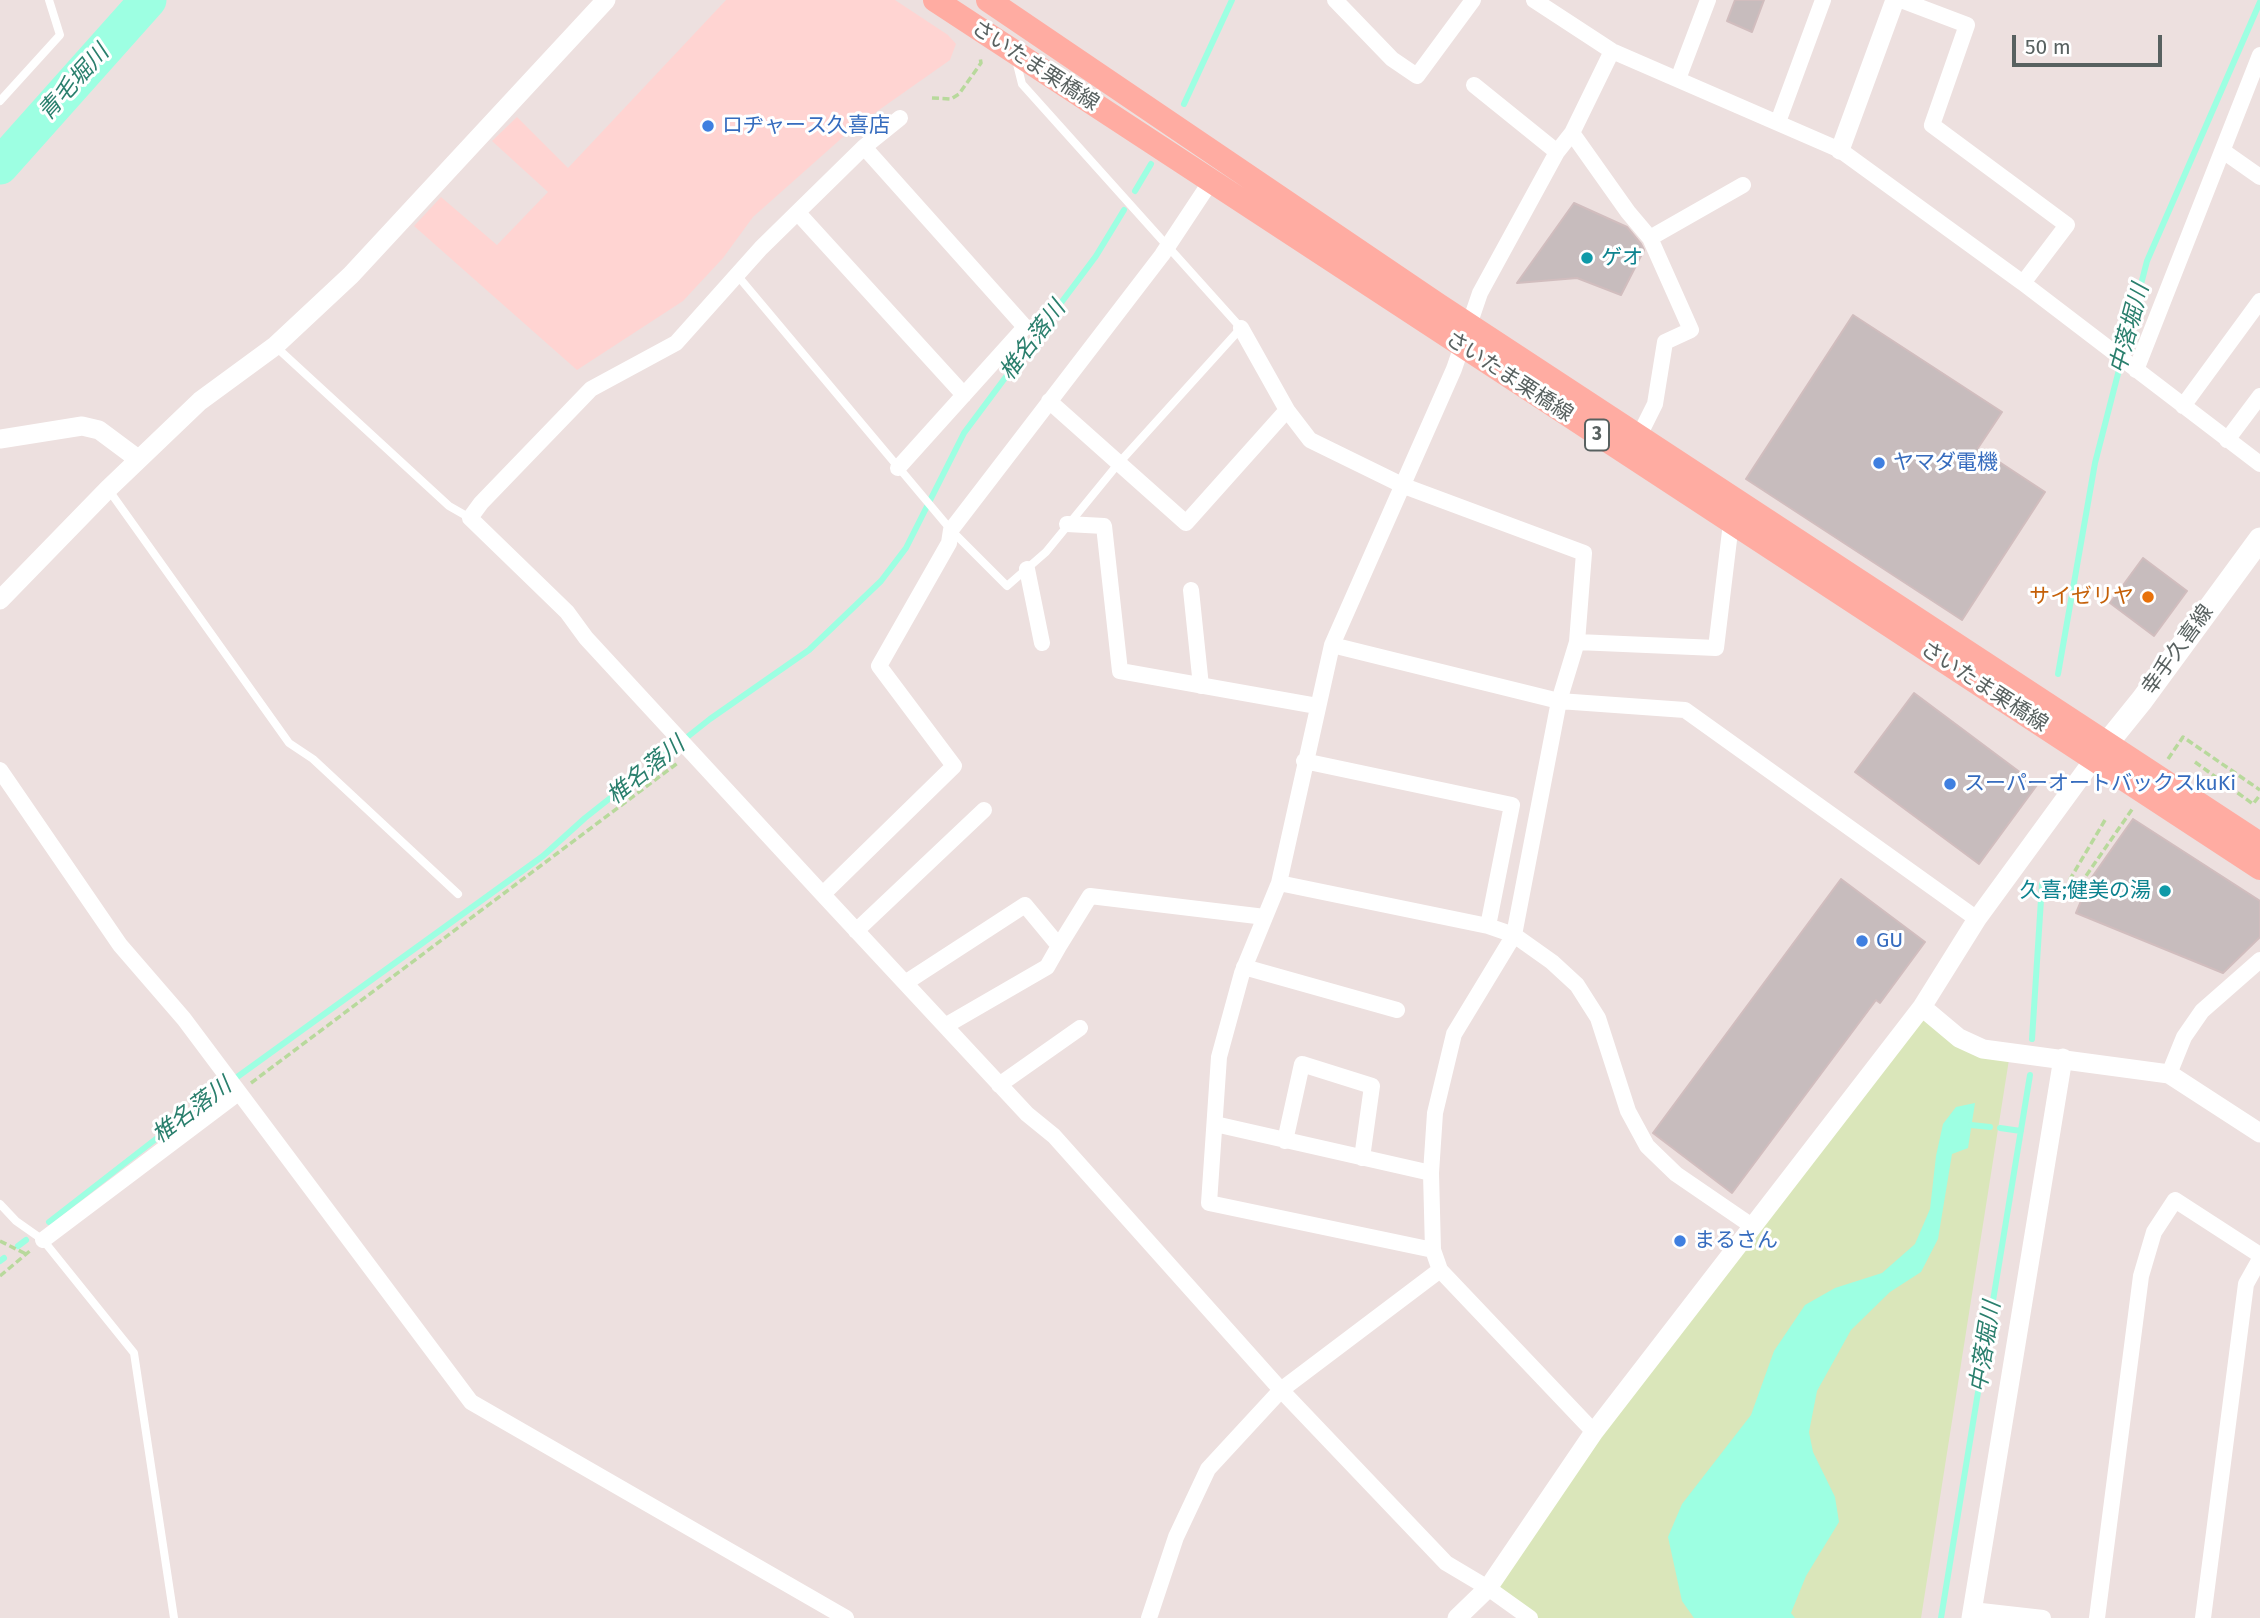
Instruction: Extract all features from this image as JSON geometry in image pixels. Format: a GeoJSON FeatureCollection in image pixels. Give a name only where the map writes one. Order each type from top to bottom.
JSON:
{"type":"FeatureCollection","features":[{"type":"Feature","properties":{"kind":"main road","name":"さいたま栗橋線"},"geometry":{"type":"LineString","coordinates":[[935,0],[1211,181],[1466,336],[1639,436],[2100,751],[2260,868]]}},
{"type":"Feature","properties":{"kind":"main road","name":"さいたま栗橋線"},"geometry":{"type":"LineString","coordinates":[[988,0],[1731,523],[2100,751],[2260,844]]}},
{"type":"Feature","properties":{"kind":"main road","name":"幸手久喜線"},"geometry":{"type":"LineString","coordinates":[[2100,751],[2260,539]]}},
{"type":"Feature","properties":{"kind":"street"},"geometry":{"type":"LineString","coordinates":[[0,600],[138,459],[200,401],[275,346],[351,275],[606,0]]}},
{"type":"Feature","properties":{"kind":"street"},"geometry":{"type":"LineString","coordinates":[[1335,0],[1392,59],[1417,76],[1473,0]]}},
{"type":"Feature","properties":{"kind":"street"},"geometry":{"type":"LineString","coordinates":[[1534,0],[1612,51],[1840,150],[2023,284],[2260,464]]}},
{"type":"Feature","properties":{"kind":"street"},"geometry":{"type":"LineString","coordinates":[[1678,79],[1708,0]]}},
{"type":"Feature","properties":{"kind":"street"},"geometry":{"type":"LineString","coordinates":[[1778,122],[1823,0]]}},
{"type":"Feature","properties":{"kind":"street"},"geometry":{"type":"LineString","coordinates":[[1840,150],[1898,0],[1967,25],[1932,125],[2067,225],[2023,284]]}},
{"type":"Feature","properties":{"kind":"street"},"geometry":{"type":"LineString","coordinates":[[1433,1250],[1209,1203],[1219,1057],[1244,967],[1279,883],[1304,761],[1332,645],[1404,486],[1466,336],[1480,293],[1557,152],[1572,133],[1612,51]]}},
{"type":"Feature","properties":{"kind":"street"},"geometry":{"type":"LineString","coordinates":[[2136,370],[2259,63]]}},
{"type":"Feature","properties":{"kind":"street"},"geometry":{"type":"LineString","coordinates":[[1474,85],[1557,152]]}},
{"type":"Feature","properties":{"kind":"street"},"geometry":{"type":"LineString","coordinates":[[900,118],[864,147],[798,213],[676,343],[591,389],[481,503],[470,518],[567,612],[856,931],[1027,1114],[1054,1136],[1281,1390],[1446,1563],[1530,1618]]}},
{"type":"Feature","properties":{"kind":"street"},"geometry":{"type":"LineString","coordinates":[[1572,133],[1628,212],[1650,238],[1691,330],[1665,342],[1655,404],[1639,436]]}},
{"type":"Feature","properties":{"kind":"street"},"geometry":{"type":"LineString","coordinates":[[864,147],[1025,327],[898,468]]}},
{"type":"Feature","properties":{"kind":"street"},"geometry":{"type":"LineString","coordinates":[[2223,151],[2260,177]]}},
{"type":"Feature","properties":{"kind":"street"},"geometry":{"type":"LineString","coordinates":[[822,894],[954,766],[878,666],[949,543],[951,530],[1167,246],[1211,181]]}},
{"type":"Feature","properties":{"kind":"street"},"geometry":{"type":"LineString","coordinates":[[1650,238],[1743,185]]}},
{"type":"Feature","properties":{"kind":"street"},"geometry":{"type":"LineString","coordinates":[[798,213],[964,395]]}},
{"type":"Feature","properties":{"kind":"street"},"geometry":{"type":"LineString","coordinates":[[2183,406],[2260,301]]}},
{"type":"Feature","properties":{"kind":"street"},"geometry":{"type":"LineString","coordinates":[[1241,328],[1287,410],[1310,440],[1404,486],[1584,553],[1577,642],[1559,701],[1514,935],[1454,1034],[1434,1113],[1431,1173],[1433,1250],[1440,1270],[1594,1432]]}},
{"type":"Feature","properties":{"kind":"street"},"geometry":{"type":"LineString","coordinates":[[2227,440],[2260,396]]}},
{"type":"Feature","properties":{"kind":"street"},"geometry":{"type":"LineString","coordinates":[[1049,401],[1186,523],[1287,410]]}},
{"type":"Feature","properties":{"kind":"street"},"geometry":{"type":"LineString","coordinates":[[0,439],[82,426],[99,430],[138,459]]}},
{"type":"Feature","properties":{"kind":"street"},"geometry":{"type":"LineString","coordinates":[[1577,642],[1716,648],[1731,523]]}},
{"type":"Feature","properties":{"kind":"street"},"geometry":{"type":"LineString","coordinates":[[1067,524],[1104,526],[1120,671],[1317,706]]}},
{"type":"Feature","properties":{"kind":"street"},"geometry":{"type":"LineString","coordinates":[[1027,569],[1042,643]]}},
{"type":"Feature","properties":{"kind":"street"},"geometry":{"type":"LineString","coordinates":[[1191,590],[1201,685]]}},
{"type":"Feature","properties":{"kind":"street"},"geometry":{"type":"LineString","coordinates":[[1332,645],[1559,701],[1685,710],[1978,919]]}},
{"type":"Feature","properties":{"kind":"street"},"geometry":{"type":"LineString","coordinates":[[1457,1618],[1488,1588],[1594,1432],[1922,1007],[1978,919],[2100,751]]}},
{"type":"Feature","properties":{"kind":"street"},"geometry":{"type":"LineString","coordinates":[[1304,761],[1511,805],[1488,926]]}},
{"type":"Feature","properties":{"kind":"street"},"geometry":{"type":"LineString","coordinates":[[0,770],[120,945],[184,1018],[471,1402],[846,1618]]}},
{"type":"Feature","properties":{"kind":"street"},"geometry":{"type":"LineString","coordinates":[[856,931],[984,810]]}},
{"type":"Feature","properties":{"kind":"street"},"geometry":{"type":"LineString","coordinates":[[1279,883],[1488,926],[1514,935],[1552,961],[1577,985],[1598,1018],[1628,1111],[1647,1146],[1676,1174],[1752,1226]]}},
{"type":"Feature","properties":{"kind":"street"},"geometry":{"type":"LineString","coordinates":[[945,1026],[1047,967],[1090,896],[1265,917]]}},
{"type":"Feature","properties":{"kind":"street"},"geometry":{"type":"LineString","coordinates":[[905,983],[1025,905],[1059,946]]}},
{"type":"Feature","properties":{"kind":"street"},"geometry":{"type":"LineString","coordinates":[[2169,1074],[2184,1037],[2202,1012],[2260,960]]}},
{"type":"Feature","properties":{"kind":"street"},"geometry":{"type":"LineString","coordinates":[[1244,967],[1397,1010]]}},
{"type":"Feature","properties":{"kind":"street"},"geometry":{"type":"LineString","coordinates":[[1922,1007],[1959,1038],[1983,1049],[2169,1074],[2260,1133]]}},
{"type":"Feature","properties":{"kind":"street"},"geometry":{"type":"LineString","coordinates":[[999,1085],[1080,1028]]}},
{"type":"Feature","properties":{"kind":"street"},"geometry":{"type":"LineString","coordinates":[[2043,1618],[1972,1614],[2063,1058]]}},
{"type":"Feature","properties":{"kind":"street"},"geometry":{"type":"LineString","coordinates":[[1285,1140],[1302,1064],[1372,1086],[1362,1158]]}},
{"type":"Feature","properties":{"kind":"street"},"geometry":{"type":"LineString","coordinates":[[43,1240],[238,1093]]}},
{"type":"Feature","properties":{"kind":"street"},"geometry":{"type":"LineString","coordinates":[[1215,1125],[1431,1173]]}},
{"type":"Feature","properties":{"kind":"street"},"geometry":{"type":"LineString","coordinates":[[2097,1618],[2141,1276],[2154,1232],[2175,1200],[2260,1257],[2246,1284],[2203,1618]]}},
{"type":"Feature","properties":{"kind":"street"},"geometry":{"type":"LineString","coordinates":[[1149,1618],[1176,1537],[1208,1469],[1281,1390],[1440,1270]]}},
{"type":"Feature","properties":{"kind":"lane"},"geometry":{"type":"LineString","coordinates":[[0,101],[60,35],[49,0]]}},
{"type":"Feature","properties":{"kind":"lane"},"geometry":{"type":"LineString","coordinates":[[737,275],[951,530],[1007,586],[1046,552],[1118,464],[1241,328],[1022,84],[1014,51]]}},
{"type":"Feature","properties":{"kind":"lane"},"geometry":{"type":"LineString","coordinates":[[275,346],[449,506],[470,518]]}},
{"type":"Feature","properties":{"kind":"lane"},"geometry":{"type":"LineString","coordinates":[[108,489],[289,743],[313,759],[458,894]]}},
{"type":"Feature","properties":{"kind":"lane"},"geometry":{"type":"LineString","coordinates":[[0,1204],[16,1221],[43,1240],[126,1340],[138,1364],[174,1618]]}},
{"type":"Feature","properties":{"kind":"path"},"geometry":{"type":"LineString","coordinates":[[932,98],[951,99],[959,94],[981,63]]}},
{"type":"Feature","properties":{"kind":"path"},"geometry":{"type":"LineString","coordinates":[[2183,737],[2260,792],[2253,804],[2195,762]]}},
{"type":"Feature","properties":{"kind":"path"},"geometry":{"type":"LineString","coordinates":[[238,1093],[692,752]]}},
{"type":"Feature","properties":{"kind":"path"},"geometry":{"type":"LineString","coordinates":[[2079,886],[2069,881],[2105,820]]}},
{"type":"Feature","properties":{"kind":"path"},"geometry":{"type":"LineString","coordinates":[[0,1276],[43,1240]]}},
{"type":"Feature","properties":{"kind":"path"},"geometry":{"type":"LineString","coordinates":[[0,1241],[26,1254]]}},
{"type":"Feature","properties":{"kind":"shaded area"},"geometry":{"type":"Polygon","coordinates":[[[726,0],[895,0],[948,35],[956,44],[950,60],[852,129],[753,217],[723,258],[683,301],[577,370],[414,226],[441,197],[497,245],[548,192],[492,141],[517,117],[568,168],[726,0]]]}},
{"type":"Feature","properties":{"kind":"shaded area"},"geometry":{"type":"Polygon","coordinates":[[[1922,1007],[1959,1038],[2010,1053],[1921,1618],[1524,1618],[1488,1588],[1922,1007]]]}},
{"type":"Feature","properties":{"kind":"shaded area"},"geometry":{"type":"Polygon","coordinates":[[[1975,1103],[1968,1148],[1952,1154],[1938,1239],[1921,1272],[1890,1292],[1851,1330],[1817,1391],[1809,1432],[1813,1452],[1835,1497],[1839,1522],[1806,1576],[1791,1613],[1795,1618],[1694,1618],[1682,1601],[1668,1537],[1682,1504],[1751,1415],[1774,1351],[1805,1305],[1835,1288],[1882,1273],[1915,1244],[1930,1209],[1943,1124],[1956,1107],[1975,1103]]]}},
{"type":"Feature","properties":{"kind":"building"},"geometry":{"type":"Polygon","coordinates":[[[1735,0],[1764,0],[1752,32],[1727,21],[1735,0]]]}},
{"type":"Feature","properties":{"kind":"building","name":"ゲオ"},"geometry":{"type":"Polygon","coordinates":[[[1574,203],[1627,227],[1641,244],[1644,250],[1621,295],[1577,278],[1517,283],[1574,203]]]}},
{"type":"Feature","properties":{"kind":"building","name":"ヤマダ電機"},"geometry":{"type":"Polygon","coordinates":[[[1853,315],[2002,412],[1978,448],[2045,492],[1962,620],[1746,479],[1853,315]]]}},
{"type":"Feature","properties":{"kind":"building","name":"サイゼリヤ"},"geometry":{"type":"Polygon","coordinates":[[[2143,558],[2187,591],[2154,636],[2110,603],[2143,558]]]}},
{"type":"Feature","properties":{"kind":"building"},"geometry":{"type":"Polygon","coordinates":[[[1914,693],[2037,785],[1979,864],[1855,772],[1914,693]]]}},
{"type":"Feature","properties":{"kind":"building","name":"久喜;健美の湯"},"geometry":{"type":"Polygon","coordinates":[[[2133,819],[2260,901],[2260,937],[2223,973],[2076,913],[2090,880],[2133,819]]]}},
{"type":"Feature","properties":{"kind":"building"},"geometry":{"type":"Polygon","coordinates":[[[1841,879],[1925,942],[1880,1003],[1876,1000],[1732,1193],[1653,1133],[1841,879]]]}},
{"type":"Feature","properties":{"kind":"waterway","name":"青毛堀川"},"geometry":{"type":"LineString","coordinates":[[0,166],[148,0]]}},
{"type":"Feature","properties":{"kind":"waterway","name":"椎名落川"},"geometry":{"type":"LineString","coordinates":[[1184,104],[1232,0]]}},
{"type":"Feature","properties":{"kind":"waterway","name":"中落堀川"},"geometry":{"type":"LineString","coordinates":[[2058,674],[2095,463],[2147,261],[2260,2]]}},
{"type":"Feature","properties":{"kind":"waterway","name":"椎名落川"},"geometry":{"type":"LineString","coordinates":[[1135,191],[1151,164]]}},
{"type":"Feature","properties":{"kind":"waterway","name":"椎名落川"},"geometry":{"type":"LineString","coordinates":[[49,1222],[215,1093],[543,856],[585,818],[710,719],[809,650],[881,581],[906,548],[964,433],[1096,256],[1124,210]]}},
{"type":"Feature","properties":{"kind":"waterway","name":"中落堀川"},"geometry":{"type":"LineString","coordinates":[[2032,1039],[2042,884]]}},
{"type":"Feature","properties":{"kind":"waterway","name":"中落堀川"},"geometry":{"type":"LineString","coordinates":[[1941,1618],[2030,1075]]}},
{"type":"Feature","properties":{"kind":"waterway"},"geometry":{"type":"LineString","coordinates":[[1971,1125],[1990,1127]]}},
{"type":"Feature","properties":{"kind":"waterway"},"geometry":{"type":"LineString","coordinates":[[2000,1128],[2021,1131]]}},
{"type":"Feature","properties":{"kind":"waterway","name":"椎名落川"},"geometry":{"type":"LineString","coordinates":[[18,1246],[26,1240]]}},
{"type":"Feature","properties":{"kind":"waterway","name":"椎名落川"},"geometry":{"type":"LineString","coordinates":[[0,1261],[4,1258]]}},
{"type":"Feature","properties":{"kind":"place","name":"ロヂャース久喜店"},"geometry":{"type":"Point","coordinates":[708,126]}},
{"type":"Feature","properties":{"kind":"place","name":"ゲオ"},"geometry":{"type":"Point","coordinates":[1587,258]}},
{"type":"Feature","properties":{"kind":"place","name":"ヤマダ電機"},"geometry":{"type":"Point","coordinates":[1879,463]}},
{"type":"Feature","properties":{"kind":"place","name":"サイゼリヤ"},"geometry":{"type":"Point","coordinates":[2148,597]}},
{"type":"Feature","properties":{"kind":"place","name":"スーパーオートバックスkuKi"},"geometry":{"type":"Point","coordinates":[1950,784]}},
{"type":"Feature","properties":{"kind":"place","name":"久喜;健美の湯"},"geometry":{"type":"Point","coordinates":[2165,891]}},
{"type":"Feature","properties":{"kind":"place","name":"GU"},"geometry":{"type":"Point","coordinates":[1862,941]}},
{"type":"Feature","properties":{"kind":"place","name":"まるさん"},"geometry":{"type":"Point","coordinates":[1680,1241]}}]}
